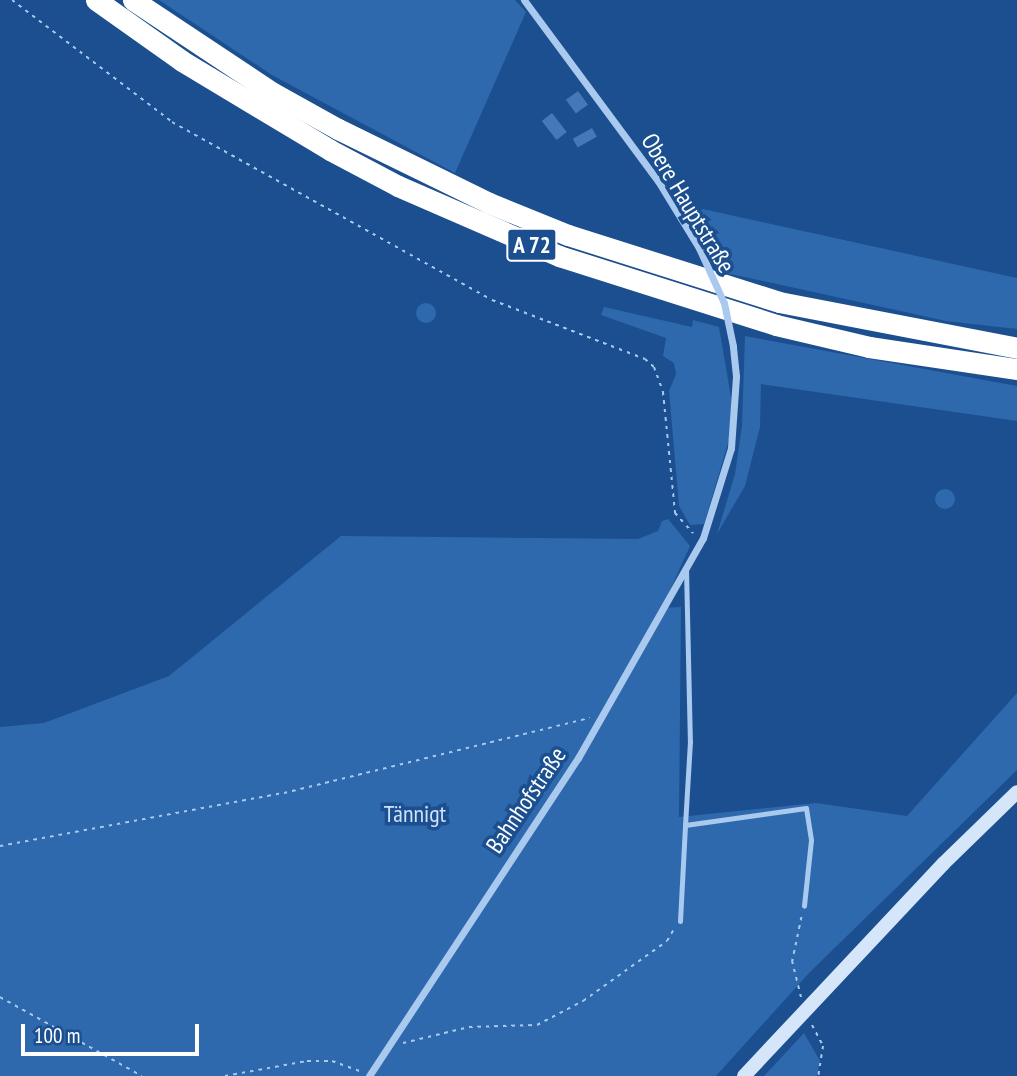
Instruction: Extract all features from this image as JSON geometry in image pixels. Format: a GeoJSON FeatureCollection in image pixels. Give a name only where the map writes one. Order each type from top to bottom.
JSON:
{"type":"FeatureCollection","features":[{"type":"Feature","properties":{"kind":"highway","name":"A 72"},"geometry":{"type":"LineString","coordinates":[[96,0],[182,61],[330,150],[398,187],[559,256],[776,325],[869,347],[1017,369]]}},
{"type":"Feature","properties":{"kind":"highway","name":"A 72"},"geometry":{"type":"LineString","coordinates":[[133,0],[273,93],[338,129],[489,203],[568,235],[779,302],[1017,348]]}},
{"type":"Feature","properties":{"kind":"main road"},"geometry":{"type":"LineString","coordinates":[[744,1076],[943,863],[1017,792]]}},
{"type":"Feature","properties":{"kind":"street","name":"Obere Hauptstraße"},"geometry":{"type":"LineString","coordinates":[[524,0],[658,181],[699,248],[724,303],[736,376],[731,449],[704,538]]}},
{"type":"Feature","properties":{"kind":"street","name":"Bahnhofstraße"},"geometry":{"type":"LineString","coordinates":[[367,1076],[605,714],[704,538]]}},
{"type":"Feature","properties":{"kind":"lane"},"geometry":{"type":"LineString","coordinates":[[680,921],[690,741],[686,566]]}},
{"type":"Feature","properties":{"kind":"lane"},"geometry":{"type":"LineString","coordinates":[[685,825],[806,808],[811,840],[804,905]]}},
{"type":"Feature","properties":{"kind":"path"},"geometry":{"type":"LineString","coordinates":[[12,0],[172,122],[492,300],[645,359],[654,367],[663,392],[676,513],[688,531],[704,538]]}},
{"type":"Feature","properties":{"kind":"path"},"geometry":{"type":"LineString","coordinates":[[0,846],[284,793],[605,714]]}},
{"type":"Feature","properties":{"kind":"path"},"geometry":{"type":"LineString","coordinates":[[804,905],[792,962],[804,1012],[823,1046],[818,1076]]}},
{"type":"Feature","properties":{"kind":"path"},"geometry":{"type":"LineString","coordinates":[[388,1046],[468,1027],[537,1025],[583,1001],[667,941],[680,921]]}},
{"type":"Feature","properties":{"kind":"path"},"geometry":{"type":"LineString","coordinates":[[0,997],[142,1076]]}},
{"type":"Feature","properties":{"kind":"path"},"geometry":{"type":"LineString","coordinates":[[225,1076],[307,1061],[332,1061],[367,1076]]}},
{"type":"Feature","properties":{"kind":"green space"},"geometry":{"type":"Polygon","coordinates":[[[159,0],[515,0],[526,12],[455,173],[272,75],[159,0]]]}},
{"type":"Feature","properties":{"kind":"green space"},"geometry":{"type":"Polygon","coordinates":[[[703,209],[1017,278],[1017,329],[946,321],[726,273],[690,215],[703,209]]]}},
{"type":"Feature","properties":{"kind":"green space"},"geometry":{"type":"Polygon","coordinates":[[[422,303],[430,303],[436,313],[430,323],[422,323],[416,317],[416,309],[422,303]]]}},
{"type":"Feature","properties":{"kind":"green space"},"geometry":{"type":"Polygon","coordinates":[[[604,307],[692,327],[693,320],[719,327],[732,403],[729,440],[704,524],[690,525],[679,506],[669,391],[676,374],[674,363],[663,356],[666,338],[601,315],[604,307]]]}},
{"type":"Feature","properties":{"kind":"green space"},"geometry":{"type":"Polygon","coordinates":[[[745,336],[1017,386],[1017,421],[761,384],[760,427],[745,486],[717,534],[735,474],[742,426],[745,336]]]}},
{"type":"Feature","properties":{"kind":"green space"},"geometry":{"type":"Polygon","coordinates":[[[941,489],[949,489],[955,499],[949,509],[941,509],[935,503],[935,495],[941,489]]]}},
{"type":"Feature","properties":{"kind":"green space","name":"Tännigt"},"geometry":{"type":"Polygon","coordinates":[[[668,519],[690,546],[662,608],[681,607],[679,817],[816,803],[907,816],[1017,693],[1017,770],[809,973],[716,1076],[0,1076],[0,727],[44,723],[169,676],[341,536],[638,539],[658,531],[662,521],[668,519]]]}},
{"type":"Feature","properties":{"kind":"green space"},"geometry":{"type":"Polygon","coordinates":[[[804,1033],[820,1061],[817,1076],[764,1076],[804,1033]]]}},
{"type":"Feature","properties":{"kind":"building"},"geometry":{"type":"Polygon","coordinates":[[[578,91],[588,105],[576,114],[566,100],[578,91]]]}},
{"type":"Feature","properties":{"kind":"building"},"geometry":{"type":"Polygon","coordinates":[[[552,113],[567,132],[557,140],[542,121],[552,113]]]}},
{"type":"Feature","properties":{"kind":"building"},"geometry":{"type":"Polygon","coordinates":[[[592,128],[597,137],[578,147],[573,139],[592,128]]]}}]}
